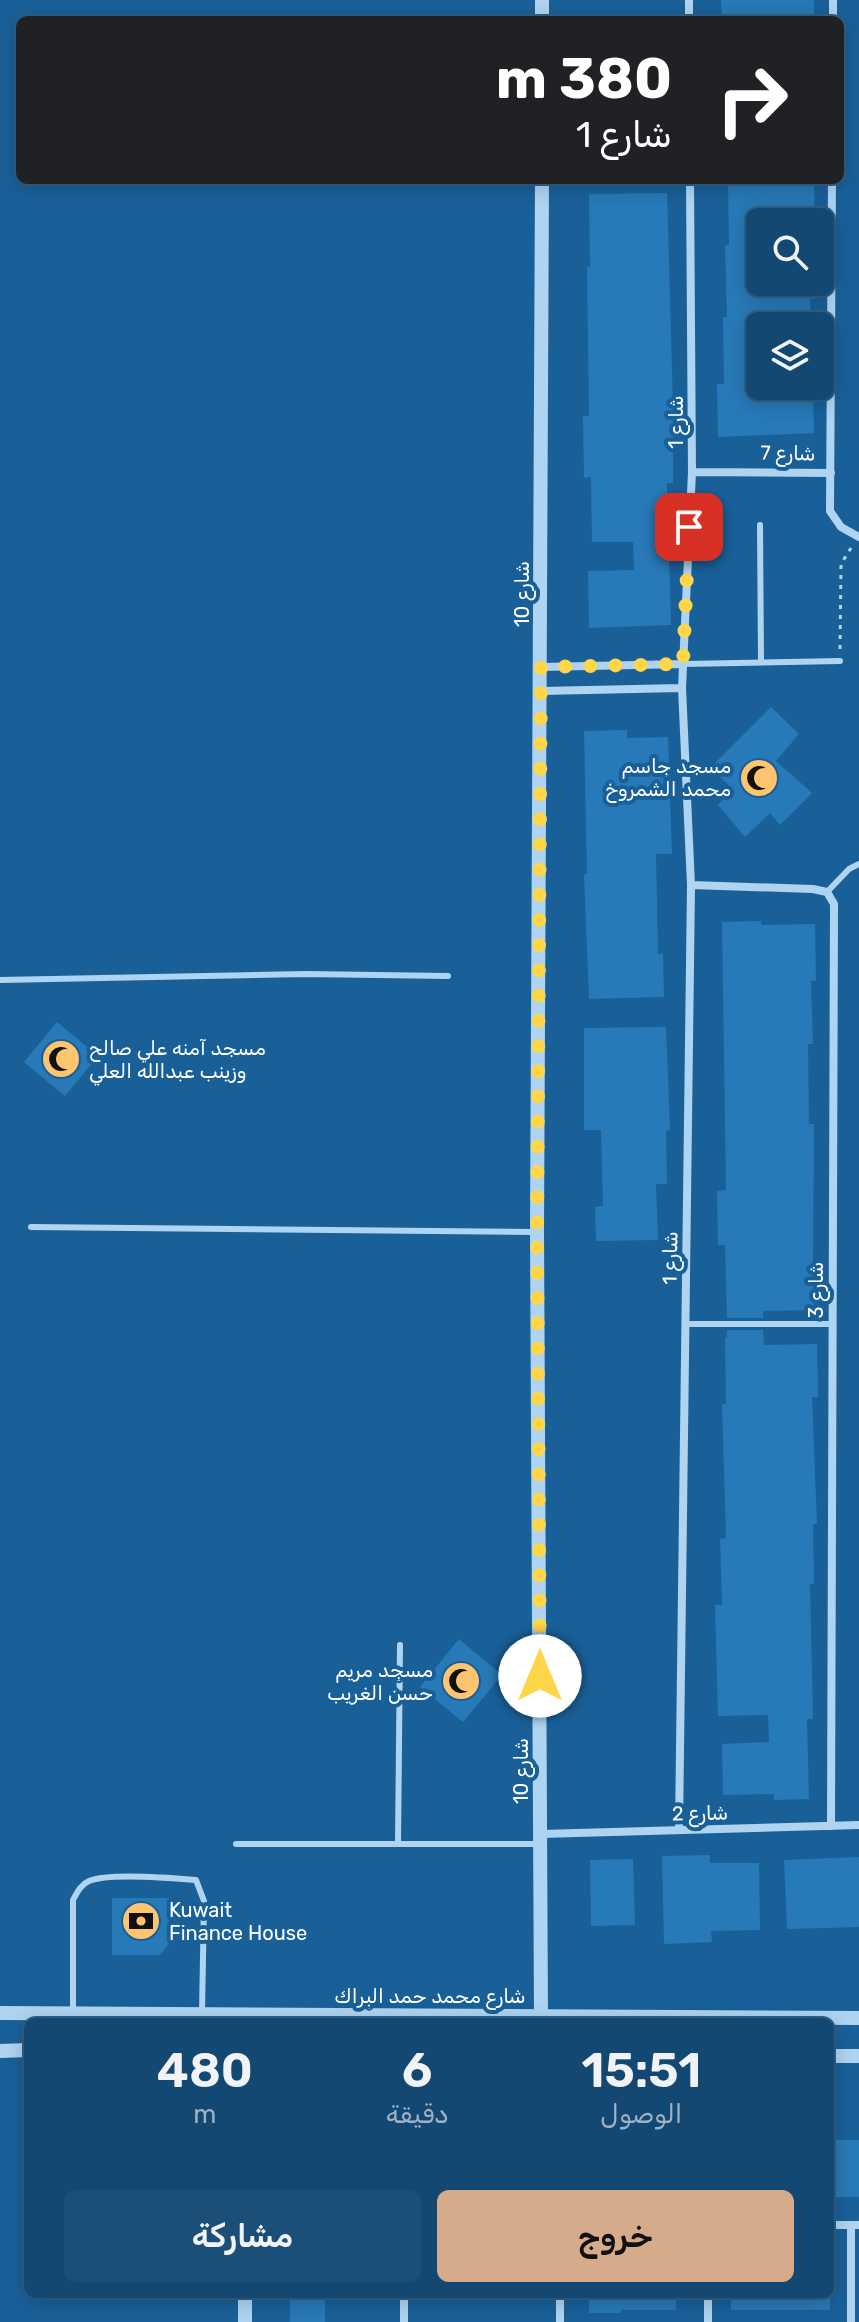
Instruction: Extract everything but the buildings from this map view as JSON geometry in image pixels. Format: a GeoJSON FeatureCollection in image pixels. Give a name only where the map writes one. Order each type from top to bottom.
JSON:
{"type":"FeatureCollection","features":[{"type":"Feature","properties":{"kind":"street","name":"شارع 10"},"geometry":{"type":"LineString","coordinates":[[541,2017],[537,1232],[542,184]]}},
{"type":"Feature","properties":{"kind":"street","name":"شارع 1"},"geometry":{"type":"LineString","coordinates":[[679,1829],[691,885],[682,688],[692,472],[690,184]]}},
{"type":"Feature","properties":{"kind":"street","name":"شارع 7"},"geometry":{"type":"LineString","coordinates":[[692,472],[831,473],[832,184]]}},
{"type":"Feature","properties":{"kind":"street"},"geometry":{"type":"LineString","coordinates":[[831,473],[830,511],[841,527],[859,537]]}},
{"type":"Feature","properties":{"kind":"street"},"geometry":{"type":"LineString","coordinates":[[541,667],[683,664]]}},
{"type":"Feature","properties":{"kind":"street"},"geometry":{"type":"LineString","coordinates":[[540,691],[682,688]]}},
{"type":"Feature","properties":{"kind":"street"},"geometry":{"type":"LineString","coordinates":[[691,885],[827,892]]}},
{"type":"Feature","properties":{"kind":"street","name":"شارع 3"},"geometry":{"type":"LineString","coordinates":[[827,892],[834,904],[831,1826]]}},
{"type":"Feature","properties":{"kind":"street","name":"شارع 2"},"geometry":{"type":"LineString","coordinates":[[541,1839],[679,1829],[859,1825]]}},
{"type":"Feature","properties":{"kind":"street","name":"شارع محمد حمد البراك"},"geometry":{"type":"LineString","coordinates":[[0,2013],[73,2013],[105,2018],[202,2014],[630,2018]]}},
{"type":"Feature","properties":{"kind":"street","name":"شارع محمد حمد البراك"},"geometry":{"type":"LineString","coordinates":[[834,2019],[859,2018]]}},
{"type":"Feature","properties":{"kind":"street"},"geometry":{"type":"LineString","coordinates":[[0,2051],[24,2050]]}},
{"type":"Feature","properties":{"kind":"street"},"geometry":{"type":"LineString","coordinates":[[834,2056],[859,2056]]}},
{"type":"Feature","properties":{"kind":"street"},"geometry":{"type":"LineString","coordinates":[[834,2225],[855,2225],[851,2322]]}},
{"type":"Feature","properties":{"kind":"street"},"geometry":{"type":"LineString","coordinates":[[245,2298],[245,2322]]}},
{"type":"Feature","properties":{"kind":"street"},"geometry":{"type":"LineString","coordinates":[[404,2298],[404,2322]]}},
{"type":"Feature","properties":{"kind":"street"},"geometry":{"type":"LineString","coordinates":[[560,2298],[560,2322]]}},
{"type":"Feature","properties":{"kind":"street"},"geometry":{"type":"LineString","coordinates":[[708,2298],[708,2322]]}},
{"type":"Feature","properties":{"kind":"lane"},"geometry":{"type":"LineString","coordinates":[[760,525],[761,661]]}},
{"type":"Feature","properties":{"kind":"lane"},"geometry":{"type":"LineString","coordinates":[[683,664],[840,661]]}},
{"type":"Feature","properties":{"kind":"lane"},"geometry":{"type":"LineString","coordinates":[[827,892],[849,869],[859,864]]}},
{"type":"Feature","properties":{"kind":"lane"},"geometry":{"type":"LineString","coordinates":[[0,980],[306,974],[448,976]]}},
{"type":"Feature","properties":{"kind":"lane"},"geometry":{"type":"LineString","coordinates":[[31,1227],[537,1232]]}},
{"type":"Feature","properties":{"kind":"lane"},"geometry":{"type":"LineString","coordinates":[[686,1324],[832,1324]]}},
{"type":"Feature","properties":{"kind":"lane"},"geometry":{"type":"LineString","coordinates":[[398,1844],[400,1645]]}},
{"type":"Feature","properties":{"kind":"lane"},"geometry":{"type":"LineString","coordinates":[[236,1844],[398,1844],[541,1839]]}},
{"type":"Feature","properties":{"kind":"lane"},"geometry":{"type":"LineString","coordinates":[[73,2013],[73,1900],[82,1885],[101,1878],[163,1878],[196,1880],[204,1901],[202,2014]]}},
{"type":"Feature","properties":{"kind":"path"},"geometry":{"type":"LineString","coordinates":[[840,661],[841,564],[859,537]]}},
{"type":"Feature","properties":{"kind":"place","name":"مسجد جاسم محمد الشمروخ"},"geometry":{"type":"Point","coordinates":[759,778]}},
{"type":"Feature","properties":{"kind":"place","name":"مسجد آمنه علي صالح وزينب عبدالله العلي"},"geometry":{"type":"Point","coordinates":[61,1059]}},
{"type":"Feature","properties":{"kind":"place","name":"مسجد مريم حسن الغريب"},"geometry":{"type":"Point","coordinates":[461,1681]}},
{"type":"Feature","properties":{"kind":"place","name":"Kuwait Finance House"},"geometry":{"type":"Point","coordinates":[141,1921]}},
{"type":"Feature","properties":{"kind":"route"},"geometry":{"type":"LineString","coordinates":[[540,1676],[537,1232],[541,667],[683,664],[689,527]]}}]}
